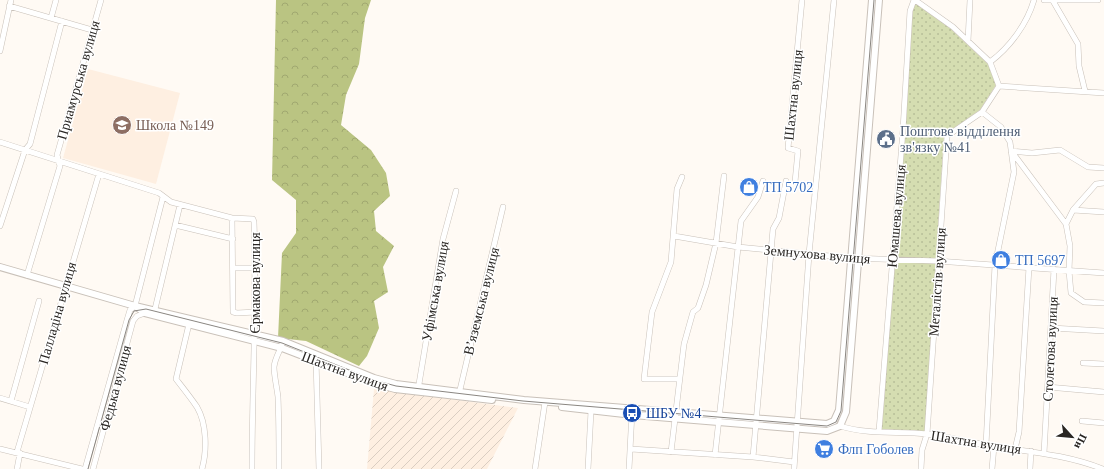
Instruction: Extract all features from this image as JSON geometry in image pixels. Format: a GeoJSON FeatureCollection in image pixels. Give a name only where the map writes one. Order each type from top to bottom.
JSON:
{"type":"FeatureCollection","features":[{"type":"Feature","properties":{"kind":"main road"},"geometry":{"type":"LineString","coordinates":[[840,426],[846,412],[854,258],[872,0]]}},
{"type":"Feature","properties":{"kind":"main road"},"geometry":{"type":"LineString","coordinates":[[854,258],[879,0]]}},
{"type":"Feature","properties":{"kind":"main road","name":"Шахтна вулиця"},"geometry":{"type":"LineString","coordinates":[[719,418],[756,425],[827,424],[834,421],[839,410],[854,258]]}},
{"type":"Feature","properties":{"kind":"main road","name":"Шахтна вулиця"},"geometry":{"type":"LineString","coordinates":[[0,267],[135,306],[255,333],[283,341],[373,383],[395,389],[418,389],[459,393],[591,410],[719,418],[757,418],[827,431],[840,426]]}},
{"type":"Feature","properties":{"kind":"main road","name":"Шахтна вулиця"},"geometry":{"type":"LineString","coordinates":[[135,306],[145,313],[255,340],[316,357]]}},
{"type":"Feature","properties":{"kind":"main road","name":"Шахтна вулиця"},"geometry":{"type":"LineString","coordinates":[[545,404],[632,412]]}},
{"type":"Feature","properties":{"kind":"street"},"geometry":{"type":"LineString","coordinates":[[0,51],[11,0]]}},
{"type":"Feature","properties":{"kind":"street"},"geometry":{"type":"LineString","coordinates":[[51,18],[56,0]]}},
{"type":"Feature","properties":{"kind":"street","name":"Приамурська вулиця"},"geometry":{"type":"LineString","coordinates":[[57,161],[57,155],[101,0]]}},
{"type":"Feature","properties":{"kind":"street","name":"Шахтна вулиця"},"geometry":{"type":"LineString","coordinates":[[795,182],[798,151],[788,148],[802,0]]}},
{"type":"Feature","properties":{"kind":"street"},"geometry":{"type":"LineString","coordinates":[[794,469],[809,254],[834,0]]}},
{"type":"Feature","properties":{"kind":"street"},"geometry":{"type":"LineString","coordinates":[[914,0],[953,27],[990,62],[999,86],[1104,93]]}},
{"type":"Feature","properties":{"kind":"street","name":"Юмашева вулиця"},"geometry":{"type":"LineString","coordinates":[[879,432],[903,130],[910,11],[914,0]]}},
{"type":"Feature","properties":{"kind":"street"},"geometry":{"type":"LineString","coordinates":[[968,41],[970,0]]}},
{"type":"Feature","properties":{"kind":"street"},"geometry":{"type":"LineString","coordinates":[[990,62],[1000,55],[1016,35],[1030,14],[1034,0]]}},
{"type":"Feature","properties":{"kind":"street"},"geometry":{"type":"LineString","coordinates":[[1044,0],[1098,0]]}},
{"type":"Feature","properties":{"kind":"street"},"geometry":{"type":"LineString","coordinates":[[1053,1],[1078,44],[1079,66],[1085,91]]}},
{"type":"Feature","properties":{"kind":"street"},"geometry":{"type":"LineString","coordinates":[[9,6],[92,30]]}},
{"type":"Feature","properties":{"kind":"street","name":"Приамурська вулиця"},"geometry":{"type":"LineString","coordinates":[[25,150],[30,144],[62,21]]}},
{"type":"Feature","properties":{"kind":"street","name":"Металістів вулиця"},"geometry":{"type":"LineString","coordinates":[[921,469],[922,450],[927,434],[937,261],[947,136],[982,112],[999,86]]}},
{"type":"Feature","properties":{"kind":"street"},"geometry":{"type":"LineString","coordinates":[[982,112],[1001,127],[1010,142],[1014,172],[995,265],[986,445]]}},
{"type":"Feature","properties":{"kind":"street","name":"Єрмакова вулиця"},"geometry":{"type":"LineString","coordinates":[[0,142],[159,193],[171,202],[180,205],[232,218],[249,218],[254,222],[256,312],[252,399],[252,469]]}},
{"type":"Feature","properties":{"kind":"street"},"geometry":{"type":"LineString","coordinates":[[0,226],[25,150]]}},
{"type":"Feature","properties":{"kind":"street"},"geometry":{"type":"LineString","coordinates":[[1011,151],[1032,153],[1060,150],[1088,167],[1104,168]]}},
{"type":"Feature","properties":{"kind":"street"},"geometry":{"type":"LineString","coordinates":[[1011,151],[1066,224],[1070,246],[1069,271],[1071,293],[1084,302],[1104,303]]}},
{"type":"Feature","properties":{"kind":"street"},"geometry":{"type":"LineString","coordinates":[[27,275],[60,166],[57,161]]}},
{"type":"Feature","properties":{"kind":"street","name":"Палладіна вулиця"},"geometry":{"type":"LineString","coordinates":[[17,469],[19,452],[30,407],[99,174]]}},
{"type":"Feature","properties":{"kind":"street"},"geometry":{"type":"LineString","coordinates":[[671,452],[679,379],[691,319],[693,312],[698,308],[706,285],[716,243],[724,176]]}},
{"type":"Feature","properties":{"kind":"street"},"geometry":{"type":"LineString","coordinates":[[679,379],[644,379],[652,312],[671,262],[677,189],[682,177]]}},
{"type":"Feature","properties":{"kind":"street"},"geometry":{"type":"LineString","coordinates":[[715,455],[741,221],[758,197],[763,181]]}},
{"type":"Feature","properties":{"kind":"street"},"geometry":{"type":"LineString","coordinates":[[753,457],[773,229],[779,218],[786,181]]}},
{"type":"Feature","properties":{"kind":"street"},"geometry":{"type":"LineString","coordinates":[[1066,224],[1073,210],[1096,184],[1104,183]]}},
{"type":"Feature","properties":{"kind":"street","name":"Уфімська вулиця"},"geometry":{"type":"LineString","coordinates":[[418,389],[443,239],[456,191]]}},
{"type":"Feature","properties":{"kind":"street"},"geometry":{"type":"LineString","coordinates":[[145,313],[137,316],[135,306],[163,197]]}},
{"type":"Feature","properties":{"kind":"street"},"geometry":{"type":"LineString","coordinates":[[155,310],[180,205]]}},
{"type":"Feature","properties":{"kind":"street","name":"В’яземська вулиця"},"geometry":{"type":"LineString","coordinates":[[459,393],[503,207]]}},
{"type":"Feature","properties":{"kind":"street"},"geometry":{"type":"LineString","coordinates":[[1073,210],[1104,212]]}},
{"type":"Feature","properties":{"kind":"street"},"geometry":{"type":"LineString","coordinates":[[232,218],[233,312],[256,312]]}},
{"type":"Feature","properties":{"kind":"street"},"geometry":{"type":"LineString","coordinates":[[175,225],[233,239]]}},
{"type":"Feature","properties":{"kind":"street","name":"Земнухова вулиця"},"geometry":{"type":"LineString","coordinates":[[674,236],[738,247],[854,258],[937,261],[1104,273]]}},
{"type":"Feature","properties":{"kind":"street"},"geometry":{"type":"LineString","coordinates":[[1015,449],[1019,432],[1029,267]]}},
{"type":"Feature","properties":{"kind":"street"},"geometry":{"type":"LineString","coordinates":[[233,268],[256,268]]}},
{"type":"Feature","properties":{"kind":"street","name":"Столетова вулиця"},"geometry":{"type":"LineString","coordinates":[[1044,452],[1054,269]]}},
{"type":"Feature","properties":{"kind":"street"},"geometry":{"type":"LineString","coordinates":[[11,401],[39,301]]}},
{"type":"Feature","properties":{"kind":"street"},"geometry":{"type":"LineString","coordinates":[[85,469],[130,310],[135,306]]}},
{"type":"Feature","properties":{"kind":"street","name":"Федька вулиця"},"geometry":{"type":"LineString","coordinates":[[93,469],[132,321],[137,316]]}},
{"type":"Feature","properties":{"kind":"street"},"geometry":{"type":"LineString","coordinates":[[189,324],[176,379],[198,408],[203,427],[205,454],[202,469]]}},
{"type":"Feature","properties":{"kind":"street"},"geometry":{"type":"LineString","coordinates":[[1051,328],[1104,332]]}},
{"type":"Feature","properties":{"kind":"street"},"geometry":{"type":"LineString","coordinates":[[279,469],[277,378],[274,368],[275,359],[282,348],[283,341]]}},
{"type":"Feature","properties":{"kind":"street"},"geometry":{"type":"LineString","coordinates":[[316,357],[318,469]]}},
{"type":"Feature","properties":{"kind":"street"},"geometry":{"type":"LineString","coordinates":[[1082,363],[1104,364]]}},
{"type":"Feature","properties":{"kind":"street"},"geometry":{"type":"LineString","coordinates":[[1048,387],[1104,392]]}},
{"type":"Feature","properties":{"kind":"street"},"geometry":{"type":"LineString","coordinates":[[0,398],[30,407]]}},
{"type":"Feature","properties":{"kind":"street"},"geometry":{"type":"LineString","coordinates":[[535,469],[545,404]]}},
{"type":"Feature","properties":{"kind":"street"},"geometry":{"type":"LineString","coordinates":[[588,469],[591,410]]}},
{"type":"Feature","properties":{"kind":"street"},"geometry":{"type":"LineString","coordinates":[[630,469],[632,412]]}},
{"type":"Feature","properties":{"kind":"street"},"geometry":{"type":"LineString","coordinates":[[1082,421],[1104,423]]}},
{"type":"Feature","properties":{"kind":"street","name":"Шахтна вулиця"},"geometry":{"type":"LineString","coordinates":[[840,426],[854,430],[927,434],[986,445],[1044,452],[1086,462],[1103,469]]}},
{"type":"Feature","properties":{"kind":"street"},"geometry":{"type":"LineString","coordinates":[[992,469],[994,446]]}},
{"type":"Feature","properties":{"kind":"street"},"geometry":{"type":"LineString","coordinates":[[0,448],[82,469]]}},
{"type":"Feature","properties":{"kind":"street"},"geometry":{"type":"LineString","coordinates":[[631,450],[753,457],[794,462]]}},
{"type":"Feature","properties":{"kind":"street"},"geometry":{"type":"LineString","coordinates":[[1030,469],[1031,451]]}},
{"type":"Feature","properties":{"kind":"shaded area","name":"Школа №149"},"geometry":{"type":"Polygon","coordinates":[[[88,69],[180,93],[156,184],[63,158],[88,69]]]}},
{"type":"Feature","properties":{"kind":"shaded area"},"geometry":{"type":"Polygon","coordinates":[[[374,389],[518,408],[487,469],[367,469],[374,389]]]}},
{"type":"Feature","properties":{"kind":"green space"},"geometry":{"type":"Polygon","coordinates":[[[276,0],[371,0],[365,18],[359,64],[346,95],[341,125],[371,150],[386,173],[390,196],[374,211],[376,231],[394,246],[383,267],[388,292],[374,301],[379,328],[367,356],[359,366],[306,341],[278,338],[282,253],[296,233],[296,200],[272,180],[276,0]]]}},
{"type":"Feature","properties":{"kind":"green space"},"geometry":{"type":"Polygon","coordinates":[[[915,3],[951,29],[988,64],[996,85],[980,110],[944,135],[925,432],[881,429],[912,12],[915,3]]]}},
{"type":"Feature","properties":{"kind":"tram line"},"geometry":{"type":"LineString","coordinates":[[88,469],[129,320],[134,311],[146,309],[282,343],[374,380],[396,386],[523,401],[827,426],[836,422],[841,411],[874,0]]}},
{"type":"Feature","properties":{"kind":"place","name":"Школа №149"},"geometry":{"type":"Point","coordinates":[122,125]}},
{"type":"Feature","properties":{"kind":"place","name":"Поштове відділення зв'язку №41"},"geometry":{"type":"Point","coordinates":[886,139]}},
{"type":"Feature","properties":{"kind":"place","name":"ТП 5702"},"geometry":{"type":"Point","coordinates":[749,187]}},
{"type":"Feature","properties":{"kind":"place","name":"ТП 5697"},"geometry":{"type":"Point","coordinates":[1001,260]}},
{"type":"Feature","properties":{"kind":"place","name":"ШБУ №4"},"geometry":{"type":"Point","coordinates":[632,413]}},
{"type":"Feature","properties":{"kind":"place","name":"Флп Гоболев"},"geometry":{"type":"Point","coordinates":[824,449]}}]}
